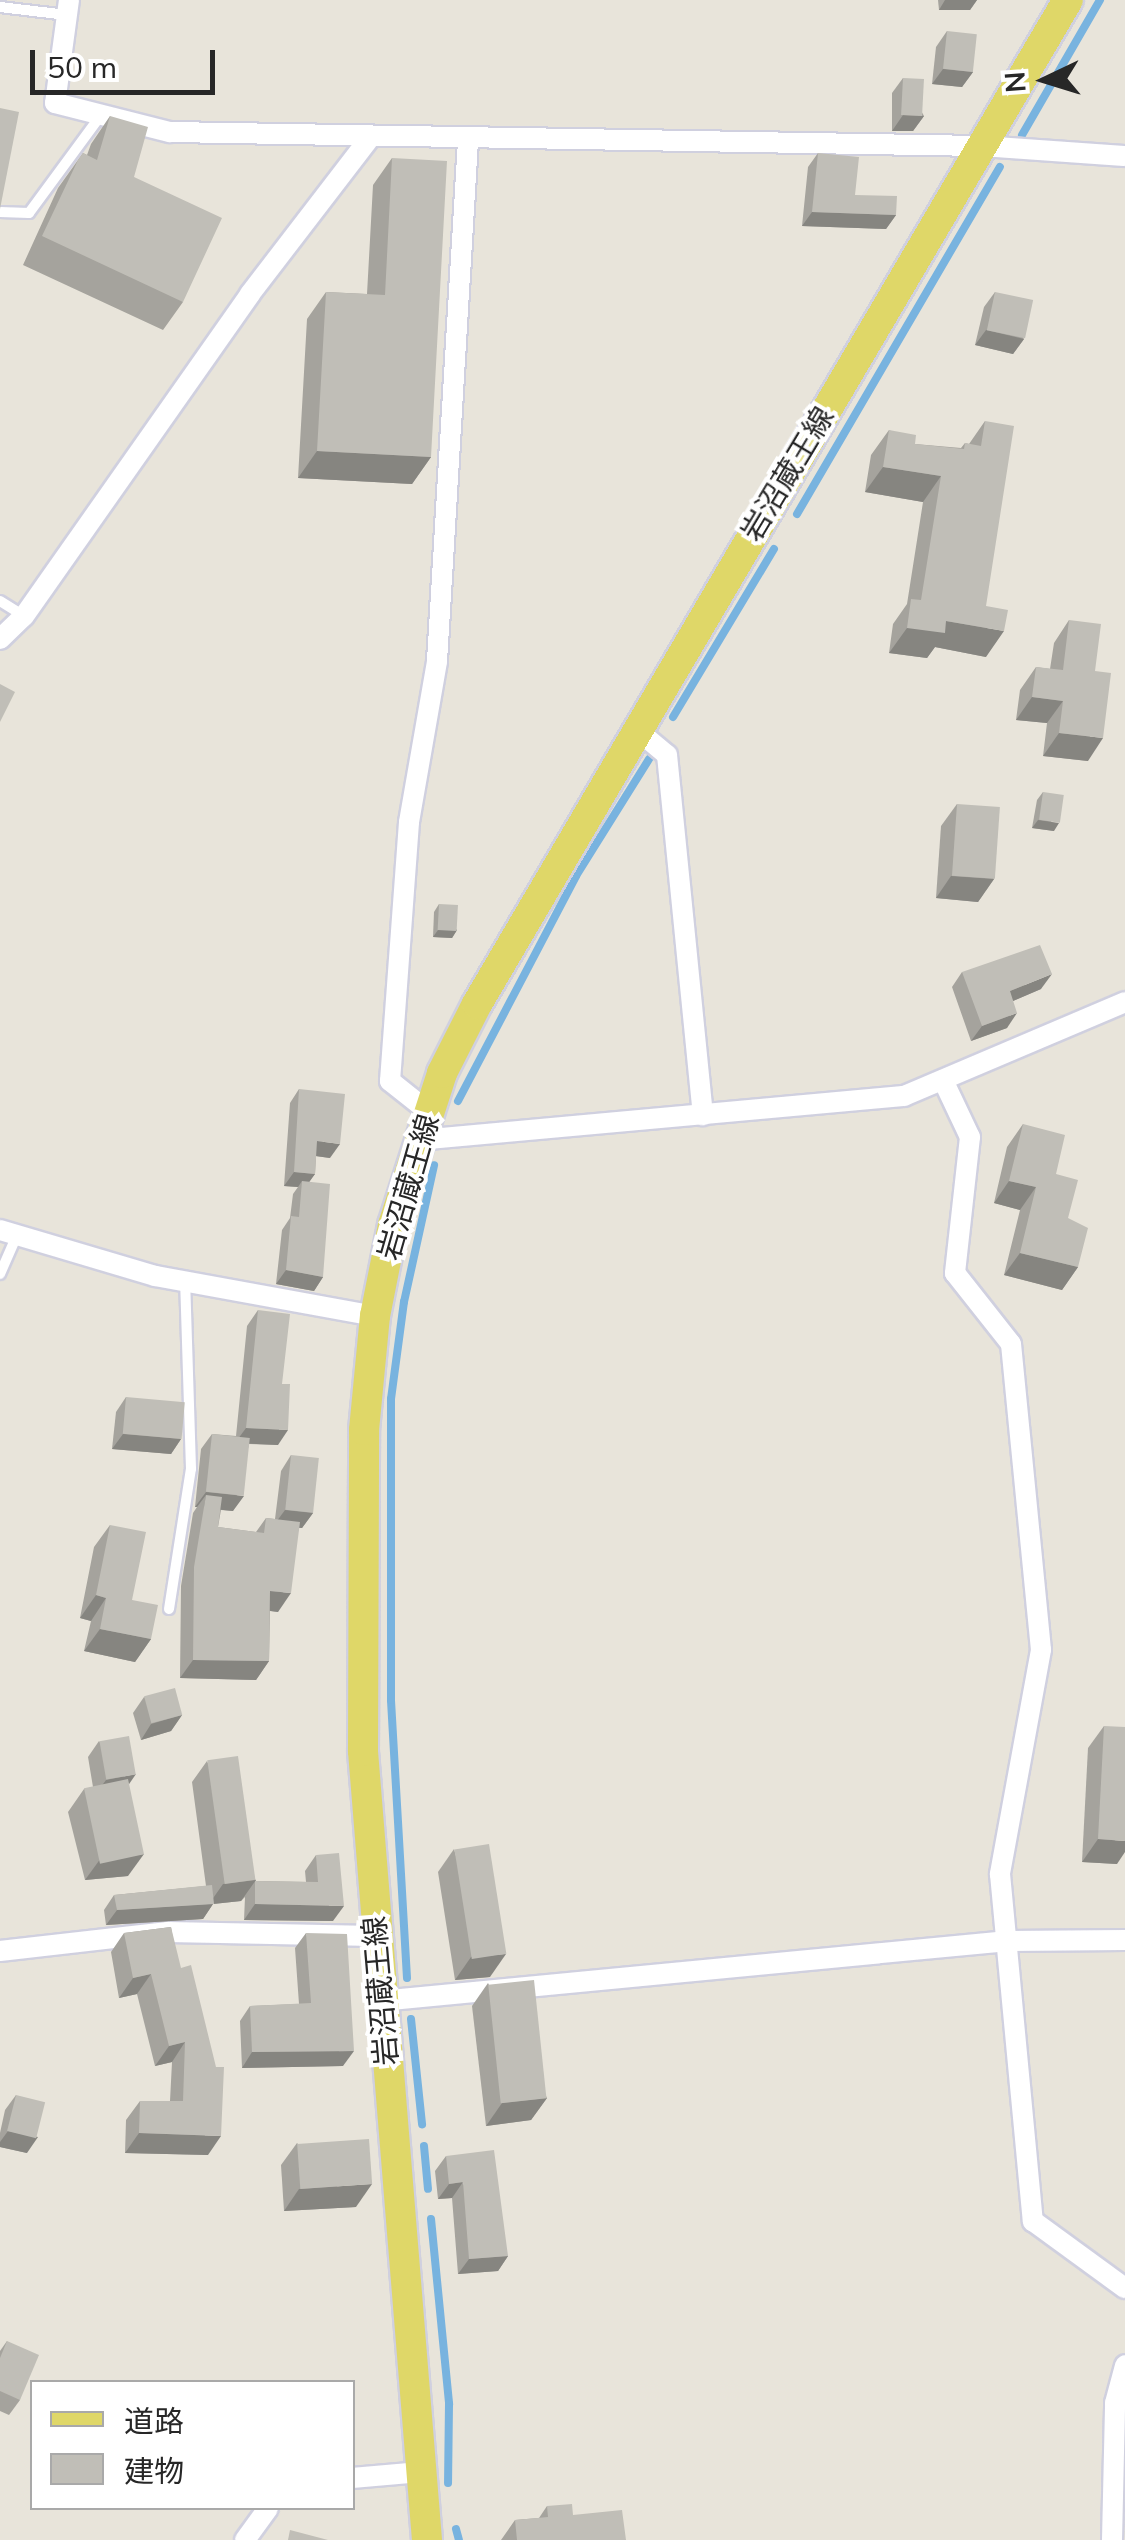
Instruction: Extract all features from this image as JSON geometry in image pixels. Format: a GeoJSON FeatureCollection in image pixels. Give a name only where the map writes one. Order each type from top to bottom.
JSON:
{"type":"FeatureCollection","features":[{"type":"Feature","properties":{"kind":"main road","name":"岩沼蔵王線"},"geometry":{"type":"LineString","coordinates":[[427,2540],[374,1936],[360,1572],[375,1316],[424,1126],[477,1004],[1068,0]]}},
{"type":"Feature","properties":{"kind":"street"},"geometry":{"type":"LineString","coordinates":[[68,8],[55,104],[170,132],[368,140],[981,146],[1125,156]]}},
{"type":"Feature","properties":{"kind":"street"},"geometry":{"type":"LineString","coordinates":[[0,639],[24,616],[239,309],[368,140]]}},
{"type":"Feature","properties":{"kind":"street"},"geometry":{"type":"LineString","coordinates":[[468,141],[437,661],[409,822],[390,1081],[424,1126],[703,1115],[904,1096],[1125,1002]]}},
{"type":"Feature","properties":{"kind":"street"},"geometry":{"type":"LineString","coordinates":[[636,729],[667,756],[703,1115]]}},
{"type":"Feature","properties":{"kind":"street"},"geometry":{"type":"LineString","coordinates":[[943,1080],[970,1137],[955,1272],[1011,1344],[1040,1650],[1000,1874],[1033,2220],[1125,2288]]}},
{"type":"Feature","properties":{"kind":"street"},"geometry":{"type":"LineString","coordinates":[[9,1233],[185,1282],[375,1316]]}},
{"type":"Feature","properties":{"kind":"street"},"geometry":{"type":"LineString","coordinates":[[0,1951],[168,1932],[374,1936]]}},
{"type":"Feature","properties":{"kind":"street"},"geometry":{"type":"LineString","coordinates":[[380,2001],[1008,1940],[1125,1940]]}},
{"type":"Feature","properties":{"kind":"street"},"geometry":{"type":"LineString","coordinates":[[1112,2540],[1115,2403],[1125,2365]]}},
{"type":"Feature","properties":{"kind":"street"},"geometry":{"type":"LineString","coordinates":[[355,2478],[421,2472]]}},
{"type":"Feature","properties":{"kind":"street"},"geometry":{"type":"LineString","coordinates":[[245,2540],[267,2510]]}},
{"type":"Feature","properties":{"kind":"lane"},"geometry":{"type":"LineString","coordinates":[[0,7],[68,8]]}},
{"type":"Feature","properties":{"kind":"lane"},"geometry":{"type":"LineString","coordinates":[[0,212],[28,213],[100,114]]}},
{"type":"Feature","properties":{"kind":"lane"},"geometry":{"type":"LineString","coordinates":[[0,601],[24,616]]}},
{"type":"Feature","properties":{"kind":"lane"},"geometry":{"type":"LineString","coordinates":[[0,1274],[9,1233]]}},
{"type":"Feature","properties":{"kind":"lane"},"geometry":{"type":"LineString","coordinates":[[169,1608],[191,1469],[185,1282]]}},
{"type":"Feature","properties":{"kind":"building"},"geometry":{"type":"Polygon","coordinates":[[[947,31],[977,34],[973,72],[943,69],[947,31]]]}},
{"type":"Feature","properties":{"kind":"building"},"geometry":{"type":"Polygon","coordinates":[[[903,78],[924,79],[922,116],[901,115],[903,78]]]}},
{"type":"Feature","properties":{"kind":"building"},"geometry":{"type":"Polygon","coordinates":[[[0,108],[19,112],[0,209],[0,108]]]}},
{"type":"Feature","properties":{"kind":"building"},"geometry":{"type":"Polygon","coordinates":[[[110,116],[148,127],[134,177],[222,218],[183,302],[42,236],[83,153],[97,160],[110,116]]]}},
{"type":"Feature","properties":{"kind":"building"},"geometry":{"type":"Polygon","coordinates":[[[818,153],[859,157],[855,195],[897,196],[896,215],[812,212],[818,153]]]}},
{"type":"Feature","properties":{"kind":"building"},"geometry":{"type":"Polygon","coordinates":[[[392,158],[447,161],[431,457],[317,451],[326,292],[385,295],[392,158]]]}},
{"type":"Feature","properties":{"kind":"building"},"geometry":{"type":"Polygon","coordinates":[[[995,292],[1033,300],[1025,338],[987,330],[995,292]]]}},
{"type":"Feature","properties":{"kind":"building"},"geometry":{"type":"Polygon","coordinates":[[[985,421],[1014,426],[986,606],[1008,610],[1004,631],[946,621],[945,633],[907,628],[911,599],[921,600],[941,476],[883,467],[889,430],[916,435],[915,444],[964,449],[965,443],[981,446],[985,421]]]}},
{"type":"Feature","properties":{"kind":"building"},"geometry":{"type":"Polygon","coordinates":[[[1069,620],[1101,624],[1095,671],[1111,673],[1103,738],[1059,733],[1063,701],[1032,697],[1036,667],[1063,670],[1069,620]]]}},
{"type":"Feature","properties":{"kind":"building"},"geometry":{"type":"Polygon","coordinates":[[[0,684],[15,692],[0,722],[0,684]]]}},
{"type":"Feature","properties":{"kind":"building"},"geometry":{"type":"Polygon","coordinates":[[[1043,792],[1064,795],[1060,823],[1039,820],[1043,792]]]}},
{"type":"Feature","properties":{"kind":"building"},"geometry":{"type":"Polygon","coordinates":[[[957,804],[1000,807],[995,879],[952,876],[957,804]]]}},
{"type":"Feature","properties":{"kind":"building"},"geometry":{"type":"Polygon","coordinates":[[[439,904],[458,905],[457,931],[438,930],[439,904]]]}},
{"type":"Feature","properties":{"kind":"building"},"geometry":{"type":"Polygon","coordinates":[[[1040,945],[1052,974],[1010,991],[1017,1013],[982,1026],[962,972],[1040,945]]]}},
{"type":"Feature","properties":{"kind":"building"},"geometry":{"type":"Polygon","coordinates":[[[299,1089],[345,1094],[340,1144],[317,1141],[315,1174],[294,1172],[299,1089]]]}},
{"type":"Feature","properties":{"kind":"building"},"geometry":{"type":"Polygon","coordinates":[[[1023,1124],[1065,1135],[1056,1174],[1078,1180],[1068,1218],[1088,1228],[1078,1267],[1020,1253],[1036,1187],[1009,1181],[1023,1124]]]}},
{"type":"Feature","properties":{"kind":"building"},"geometry":{"type":"Polygon","coordinates":[[[302,1181],[330,1184],[323,1277],[286,1270],[291,1216],[299,1217],[302,1181]]]}},
{"type":"Feature","properties":{"kind":"building"},"geometry":{"type":"Polygon","coordinates":[[[258,1310],[290,1314],[282,1384],[290,1384],[288,1430],[246,1428],[258,1310]]]}},
{"type":"Feature","properties":{"kind":"building"},"geometry":{"type":"Polygon","coordinates":[[[126,1397],[185,1402],[182,1439],[123,1434],[126,1397]]]}},
{"type":"Feature","properties":{"kind":"building"},"geometry":{"type":"Polygon","coordinates":[[[212,1434],[250,1438],[244,1496],[206,1492],[212,1434]]]}},
{"type":"Feature","properties":{"kind":"building"},"geometry":{"type":"Polygon","coordinates":[[[291,1455],[319,1458],[313,1513],[285,1510],[291,1455]]]}},
{"type":"Feature","properties":{"kind":"building"},"geometry":{"type":"Polygon","coordinates":[[[206,1495],[222,1497],[218,1527],[264,1533],[266,1518],[300,1522],[291,1593],[270,1591],[269,1661],[193,1660],[194,1567],[206,1495]]]}},
{"type":"Feature","properties":{"kind":"building"},"geometry":{"type":"Polygon","coordinates":[[[110,1525],[146,1532],[132,1600],[158,1605],[151,1639],[100,1629],[106,1598],[96,1595],[110,1525]]]}},
{"type":"Feature","properties":{"kind":"building"},"geometry":{"type":"Polygon","coordinates":[[[175,1688],[182,1715],[151,1723],[144,1696],[175,1688]]]}},
{"type":"Feature","properties":{"kind":"building"},"geometry":{"type":"Polygon","coordinates":[[[1104,1726],[1125,1727],[1125,1841],[1098,1839],[1104,1726]]]}},
{"type":"Feature","properties":{"kind":"building"},"geometry":{"type":"Polygon","coordinates":[[[129,1736],[136,1774],[106,1780],[99,1741],[129,1736]]]}},
{"type":"Feature","properties":{"kind":"building"},"geometry":{"type":"Polygon","coordinates":[[[238,1756],[255,1880],[225,1884],[207,1760],[238,1756]]]}},
{"type":"Feature","properties":{"kind":"building"},"geometry":{"type":"Polygon","coordinates":[[[128,1779],[144,1854],[100,1864],[84,1788],[128,1779]]]}},
{"type":"Feature","properties":{"kind":"building"},"geometry":{"type":"Polygon","coordinates":[[[489,1844],[506,1954],[472,1959],[454,1849],[489,1844]]]}},
{"type":"Feature","properties":{"kind":"building"},"geometry":{"type":"Polygon","coordinates":[[[339,1853],[344,1906],[255,1904],[255,1881],[318,1882],[316,1855],[339,1853]]]}},
{"type":"Feature","properties":{"kind":"building"},"geometry":{"type":"Polygon","coordinates":[[[212,1885],[214,1904],[117,1910],[114,1895],[212,1885]]]}},
{"type":"Feature","properties":{"kind":"building"},"geometry":{"type":"Polygon","coordinates":[[[171,1927],[181,1968],[191,1965],[216,2067],[224,2067],[221,2136],[139,2133],[140,2101],[183,2101],[185,2042],[169,2046],[151,1974],[133,1978],[124,1933],[171,1927]]]}},
{"type":"Feature","properties":{"kind":"building"},"geometry":{"type":"Polygon","coordinates":[[[306,1933],[347,1934],[354,2051],[252,2052],[250,2006],[311,2003],[306,1933]]]}},
{"type":"Feature","properties":{"kind":"building"},"geometry":{"type":"Polygon","coordinates":[[[534,1980],[546,2098],[501,2103],[488,1985],[534,1980]]]}},
{"type":"Feature","properties":{"kind":"building"},"geometry":{"type":"Polygon","coordinates":[[[16,2095],[45,2102],[36,2138],[7,2131],[16,2095]]]}},
{"type":"Feature","properties":{"kind":"building"},"geometry":{"type":"Polygon","coordinates":[[[369,2139],[372,2184],[300,2189],[297,2144],[369,2139]]]}},
{"type":"Feature","properties":{"kind":"building"},"geometry":{"type":"Polygon","coordinates":[[[494,2150],[508,2256],[469,2259],[463,2182],[449,2184],[446,2156],[494,2150]]]}},
{"type":"Feature","properties":{"kind":"building"},"geometry":{"type":"Polygon","coordinates":[[[7,2341],[39,2355],[20,2400],[0,2391],[0,2358],[7,2341]]]}},
{"type":"Feature","properties":{"kind":"building"},"geometry":{"type":"Polygon","coordinates":[[[572,2504],[573,2515],[622,2510],[626,2540],[517,2540],[515,2520],[548,2517],[547,2506],[572,2504]]]}},
{"type":"Feature","properties":{"kind":"building"},"geometry":{"type":"Polygon","coordinates":[[[290,2530],[328,2540],[288,2540],[290,2530]]]}},
{"type":"Feature","properties":{"kind":"waterway"},"geometry":{"type":"LineString","coordinates":[[1022,135],[1100,0]]}},
{"type":"Feature","properties":{"kind":"waterway"},"geometry":{"type":"LineString","coordinates":[[797,514],[1000,167]]}},
{"type":"Feature","properties":{"kind":"waterway"},"geometry":{"type":"LineString","coordinates":[[673,717],[774,549]]}},
{"type":"Feature","properties":{"kind":"waterway"},"geometry":{"type":"LineString","coordinates":[[458,1101],[576,876],[649,759]]}},
{"type":"Feature","properties":{"kind":"waterway"},"geometry":{"type":"LineString","coordinates":[[407,1978],[391,1700],[391,1399],[404,1302],[434,1165]]}},
{"type":"Feature","properties":{"kind":"waterway"},"geometry":{"type":"LineString","coordinates":[[411,2019],[422,2124]]}},
{"type":"Feature","properties":{"kind":"waterway"},"geometry":{"type":"LineString","coordinates":[[424,2146],[428,2189]]}},
{"type":"Feature","properties":{"kind":"waterway"},"geometry":{"type":"LineString","coordinates":[[431,2219],[449,2404],[448,2483]]}},
{"type":"Feature","properties":{"kind":"waterway"},"geometry":{"type":"LineString","coordinates":[[456,2529],[459,2540]]}}]}
